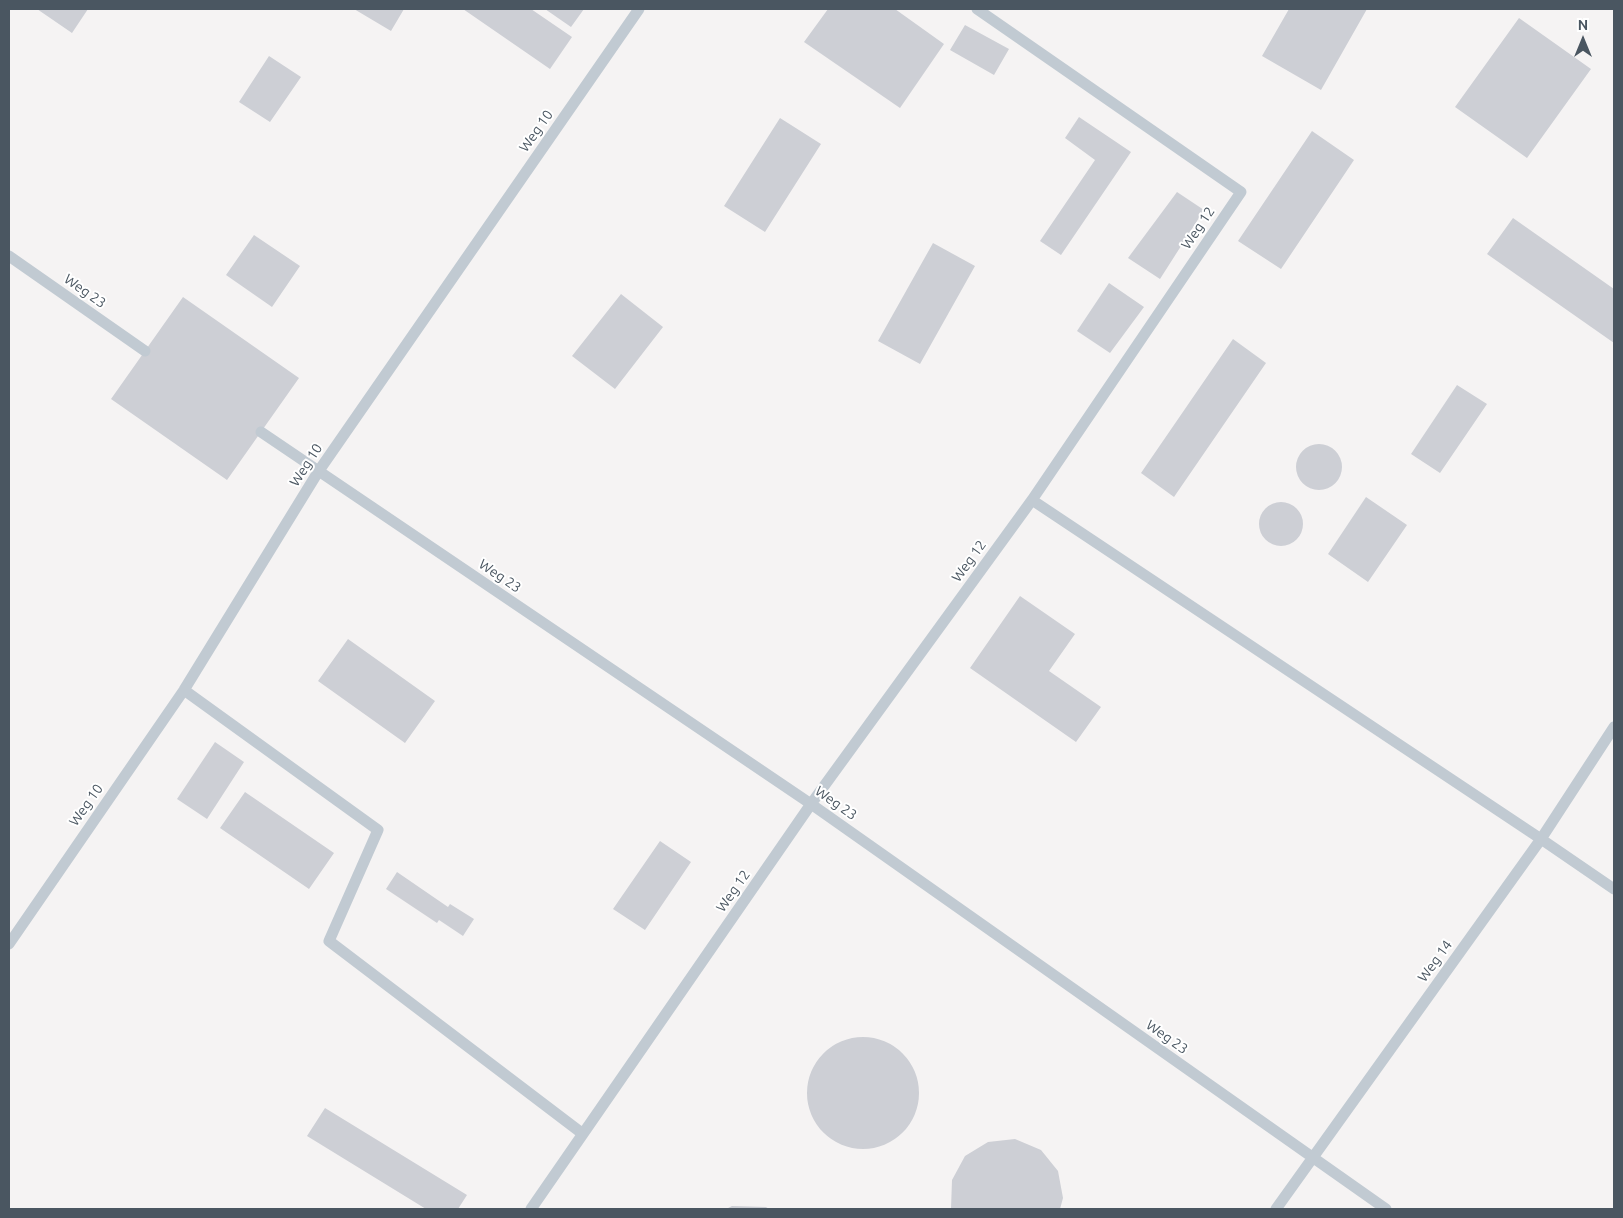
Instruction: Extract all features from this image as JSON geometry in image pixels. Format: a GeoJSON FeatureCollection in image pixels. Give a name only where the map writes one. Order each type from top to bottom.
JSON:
{"type":"FeatureCollection","features":[{"type":"Feature","properties":{"kind":"lane","name":"Weg 10"},"geometry":{"type":"LineString","coordinates":[[9,944],[184,690],[318,472],[639,9]]}},
{"type":"Feature","properties":{"kind":"lane","name":"Weg 12"},"geometry":{"type":"LineString","coordinates":[[531,1209],[811,804],[1032,500],[1242,192],[977,9]]}},
{"type":"Feature","properties":{"kind":"lane","name":"Weg 23"},"geometry":{"type":"LineString","coordinates":[[9,256],[145,351]]}},
{"type":"Feature","properties":{"kind":"lane","name":"Weg 23"},"geometry":{"type":"LineString","coordinates":[[261,432],[811,804],[1386,1209]]}},
{"type":"Feature","properties":{"kind":"lane"},"geometry":{"type":"LineString","coordinates":[[1032,500],[1614,889]]}},
{"type":"Feature","properties":{"kind":"lane"},"geometry":{"type":"LineString","coordinates":[[184,690],[378,830],[330,942],[583,1134]]}},
{"type":"Feature","properties":{"kind":"lane","name":"Weg 14"},"geometry":{"type":"LineString","coordinates":[[1276,1209],[1541,839],[1614,727]]}},
{"type":"Feature","properties":{"kind":"building"},"geometry":{"type":"Polygon","coordinates":[[[37,9],[88,9],[72,33],[37,9]]]}},
{"type":"Feature","properties":{"kind":"building"},"geometry":{"type":"Polygon","coordinates":[[[354,9],[404,9],[391,31],[354,9]]]}},
{"type":"Feature","properties":{"kind":"building"},"geometry":{"type":"Polygon","coordinates":[[[463,9],[531,9],[572,37],[550,69],[463,9]]]}},
{"type":"Feature","properties":{"kind":"building"},"geometry":{"type":"Polygon","coordinates":[[[545,9],[584,9],[571,27],[545,9]]]}},
{"type":"Feature","properties":{"kind":"building"},"geometry":{"type":"Polygon","coordinates":[[[828,9],[895,9],[944,44],[900,108],[804,42],[828,9]]]}},
{"type":"Feature","properties":{"kind":"building"},"geometry":{"type":"Polygon","coordinates":[[[1289,9],[1367,9],[1321,90],[1262,56],[1289,9]]]}},
{"type":"Feature","properties":{"kind":"building"},"geometry":{"type":"Polygon","coordinates":[[[1519,18],[1591,69],[1527,158],[1455,107],[1519,18]]]}},
{"type":"Feature","properties":{"kind":"building"},"geometry":{"type":"Polygon","coordinates":[[[965,25],[1009,49],[994,75],[950,50],[965,25]]]}},
{"type":"Feature","properties":{"kind":"building"},"geometry":{"type":"Polygon","coordinates":[[[269,56],[301,77],[270,122],[239,102],[269,56]]]}},
{"type":"Feature","properties":{"kind":"building"},"geometry":{"type":"Polygon","coordinates":[[[1079,117],[1131,152],[1061,255],[1040,241],[1095,160],[1065,138],[1079,117]]]}},
{"type":"Feature","properties":{"kind":"building"},"geometry":{"type":"Polygon","coordinates":[[[780,118],[821,144],[765,232],[724,206],[780,118]]]}},
{"type":"Feature","properties":{"kind":"building"},"geometry":{"type":"Polygon","coordinates":[[[1312,131],[1354,160],[1281,269],[1238,241],[1312,131]]]}},
{"type":"Feature","properties":{"kind":"building"},"geometry":{"type":"Polygon","coordinates":[[[1177,192],[1204,210],[1160,279],[1128,258],[1177,192]]]}},
{"type":"Feature","properties":{"kind":"building"},"geometry":{"type":"Polygon","coordinates":[[[1513,218],[1614,289],[1614,343],[1487,254],[1513,218]]]}},
{"type":"Feature","properties":{"kind":"building"},"geometry":{"type":"Polygon","coordinates":[[[254,235],[300,266],[272,307],[226,275],[254,235]]]}},
{"type":"Feature","properties":{"kind":"building"},"geometry":{"type":"Polygon","coordinates":[[[933,243],[975,266],[920,364],[878,341],[933,243]]]}},
{"type":"Feature","properties":{"kind":"building"},"geometry":{"type":"Polygon","coordinates":[[[1109,283],[1144,307],[1110,353],[1077,331],[1109,283]]]}},
{"type":"Feature","properties":{"kind":"building"},"geometry":{"type":"Polygon","coordinates":[[[621,294],[663,327],[615,389],[572,356],[621,294]]]}},
{"type":"Feature","properties":{"kind":"building"},"geometry":{"type":"Polygon","coordinates":[[[183,297],[299,378],[227,480],[111,399],[183,297]]]}},
{"type":"Feature","properties":{"kind":"building"},"geometry":{"type":"Polygon","coordinates":[[[1233,339],[1266,363],[1174,497],[1141,473],[1233,339]]]}},
{"type":"Feature","properties":{"kind":"building"},"geometry":{"type":"Polygon","coordinates":[[[1457,385],[1487,404],[1440,473],[1411,454],[1457,385]]]}},
{"type":"Feature","properties":{"kind":"building"},"geometry":{"type":"Polygon","coordinates":[[[1324,444],[1328,445],[1338,454],[1341,458],[1341,476],[1332,486],[1324,490],[1314,490],[1306,486],[1297,476],[1296,462],[1300,454],[1310,445],[1324,444]]]}},
{"type":"Feature","properties":{"kind":"building"},"geometry":{"type":"Polygon","coordinates":[[[1366,497],[1407,525],[1368,582],[1328,554],[1366,497]]]}},
{"type":"Feature","properties":{"kind":"building"},"geometry":{"type":"Polygon","coordinates":[[[1281,502],[1293,506],[1299,512],[1303,524],[1299,536],[1293,542],[1281,546],[1269,542],[1263,536],[1259,524],[1263,512],[1269,506],[1281,502]]]}},
{"type":"Feature","properties":{"kind":"building"},"geometry":{"type":"Polygon","coordinates":[[[1020,596],[1075,634],[1049,671],[1101,707],[1076,742],[970,668],[1020,596]]]}},
{"type":"Feature","properties":{"kind":"building"},"geometry":{"type":"Polygon","coordinates":[[[348,639],[435,701],[405,743],[318,681],[348,639]]]}},
{"type":"Feature","properties":{"kind":"building"},"geometry":{"type":"Polygon","coordinates":[[[215,742],[244,762],[207,819],[177,799],[215,742]]]}},
{"type":"Feature","properties":{"kind":"building"},"geometry":{"type":"Polygon","coordinates":[[[245,792],[334,853],[309,889],[220,828],[245,792]]]}},
{"type":"Feature","properties":{"kind":"building"},"geometry":{"type":"Polygon","coordinates":[[[660,841],[691,862],[645,930],[613,909],[660,841]]]}},
{"type":"Feature","properties":{"kind":"building"},"geometry":{"type":"Polygon","coordinates":[[[397,872],[448,907],[450,904],[474,919],[463,936],[439,920],[437,923],[386,889],[397,872]]]}},
{"type":"Feature","properties":{"kind":"building"},"geometry":{"type":"Polygon","coordinates":[[[863,1037],[884,1041],[902,1054],[915,1072],[919,1093],[915,1114],[902,1132],[884,1145],[863,1149],[842,1145],[824,1132],[811,1114],[807,1093],[811,1072],[824,1054],[842,1041],[863,1037]]]}},
{"type":"Feature","properties":{"kind":"building"},"geometry":{"type":"Polygon","coordinates":[[[325,1108],[467,1195],[458,1209],[426,1209],[307,1136],[325,1108]]]}},
{"type":"Feature","properties":{"kind":"building"},"geometry":{"type":"Polygon","coordinates":[[[1015,1139],[1041,1150],[1058,1171],[1063,1198],[1060,1209],[951,1209],[952,1180],[965,1156],[988,1142],[1015,1139]]]}},
{"type":"Feature","properties":{"kind":"building"},"geometry":{"type":"Polygon","coordinates":[[[732,1206],[766,1207],[769,1209],[726,1209],[732,1206]]]}}]}
